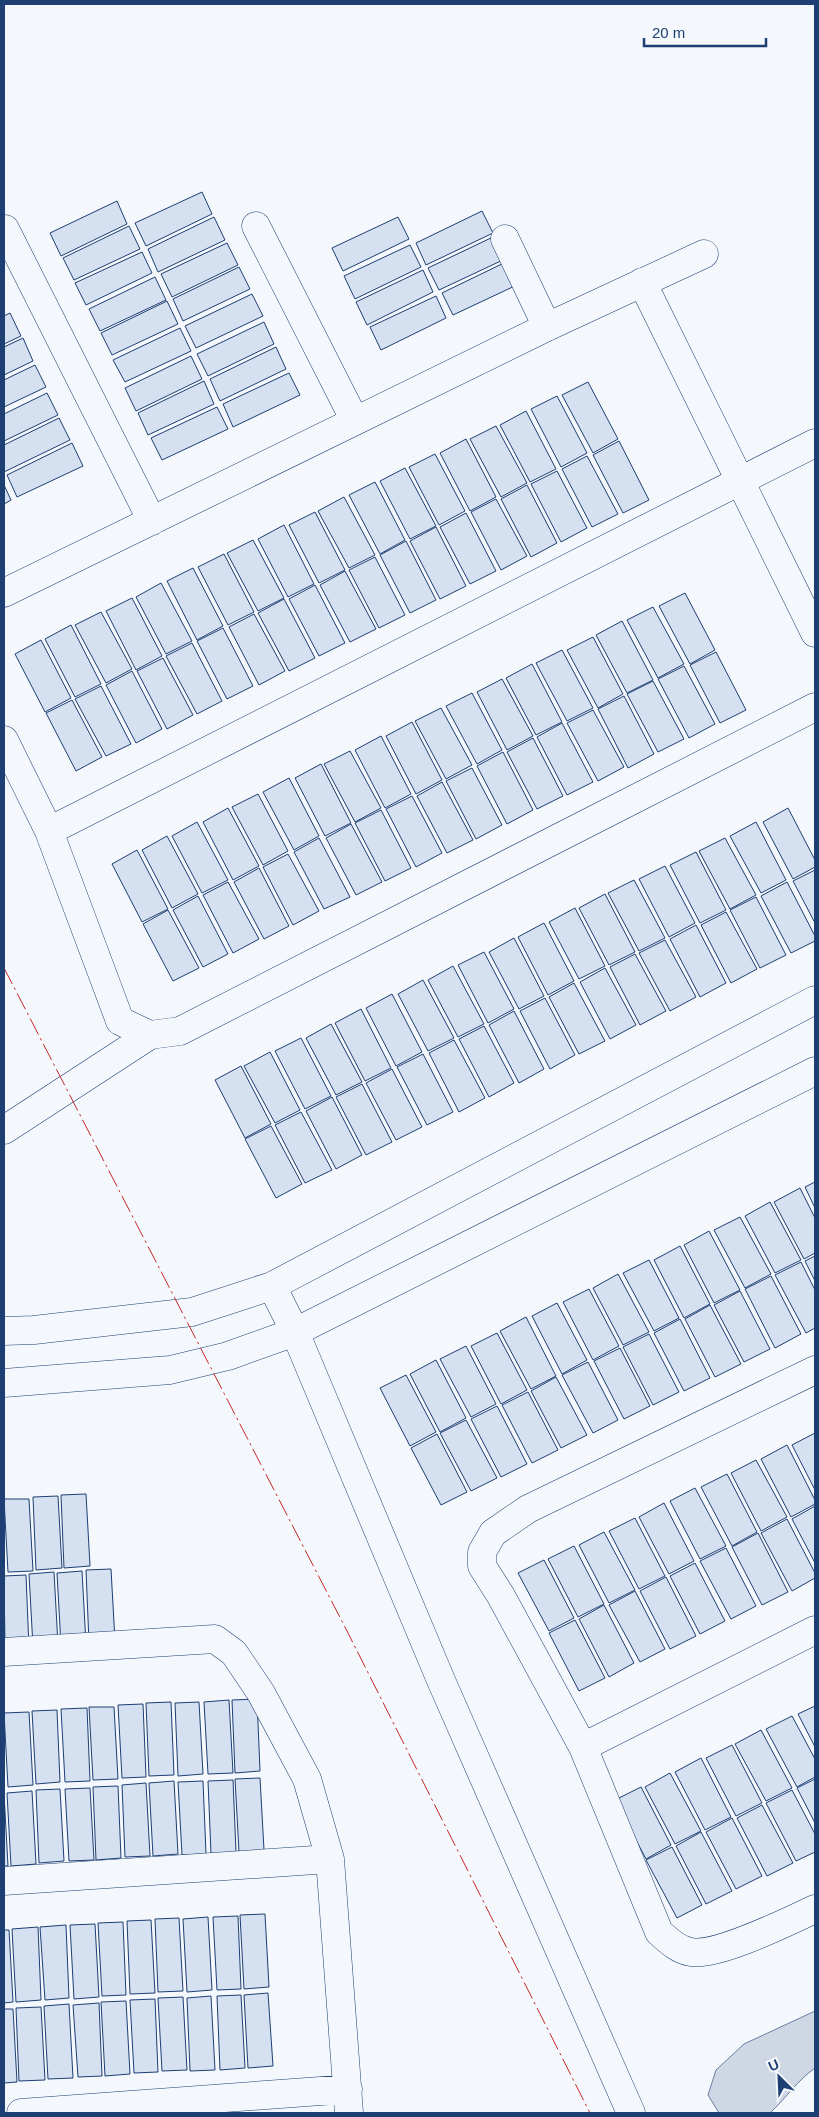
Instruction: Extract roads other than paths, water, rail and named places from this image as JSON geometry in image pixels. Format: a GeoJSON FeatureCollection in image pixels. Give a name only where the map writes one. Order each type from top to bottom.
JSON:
{"type":"FeatureCollection","features":[{"type":"Feature","properties":{"kind":"street"},"geometry":{"type":"LineString","coordinates":[[256,226],[355,421]]}},
{"type":"Feature","properties":{"kind":"street"},"geometry":{"type":"LineString","coordinates":[[5,229],[152,521]]}},
{"type":"Feature","properties":{"kind":"street"},"geometry":{"type":"LineString","coordinates":[[505,239],[547,328]]}},
{"type":"Feature","properties":{"kind":"street"},"geometry":{"type":"LineString","coordinates":[[4,593],[547,328],[704,254]]}},
{"type":"Feature","properties":{"kind":"street"},"geometry":{"type":"LineString","coordinates":[[642,282],[815,633]]}},
{"type":"Feature","properties":{"kind":"street"},"geometry":{"type":"LineString","coordinates":[[49,831],[815,443]]}},
{"type":"Feature","properties":{"kind":"street"},"geometry":{"type":"LineString","coordinates":[[4,1130],[150,1035],[180,1031],[815,707]]}},
{"type":"Feature","properties":{"kind":"street"},"geometry":{"type":"LineString","coordinates":[[4,740],[49,831],[120,1021],[150,1035]]}},
{"type":"Feature","properties":{"kind":"street"},"geometry":{"type":"LineString","coordinates":[[4,1331],[34,1330],[192,1312],[272,1286],[815,1000]]}},
{"type":"Feature","properties":{"kind":"street"},"geometry":{"type":"LineString","coordinates":[[4,1383],[170,1370],[228,1356],[295,1332],[815,1071]]}},
{"type":"Feature","properties":{"kind":"street"},"geometry":{"type":"LineString","coordinates":[[272,1286],[295,1332],[440,1678],[631,2113]]}},
{"type":"Feature","properties":{"kind":"street"},"geometry":{"type":"LineString","coordinates":[[815,1370],[528,1509],[493,1533],[482,1552],[482,1566],[501,1596],[583,1748],[659,1932],[674,1945],[692,1952],[707,1951],[750,1938],[815,1909]]}},
{"type":"Feature","properties":{"kind":"street"},"geometry":{"type":"LineString","coordinates":[[583,1748],[815,1630]]}},
{"type":"Feature","properties":{"kind":"street"},"geometry":{"type":"LineString","coordinates":[[4,1652],[215,1639],[234,1653],[261,1693],[307,1779],[330,1859],[348,2101],[21,2113]]}},
{"type":"Feature","properties":{"kind":"street"},"geometry":{"type":"LineString","coordinates":[[4,1881],[330,1859]]}}]}
